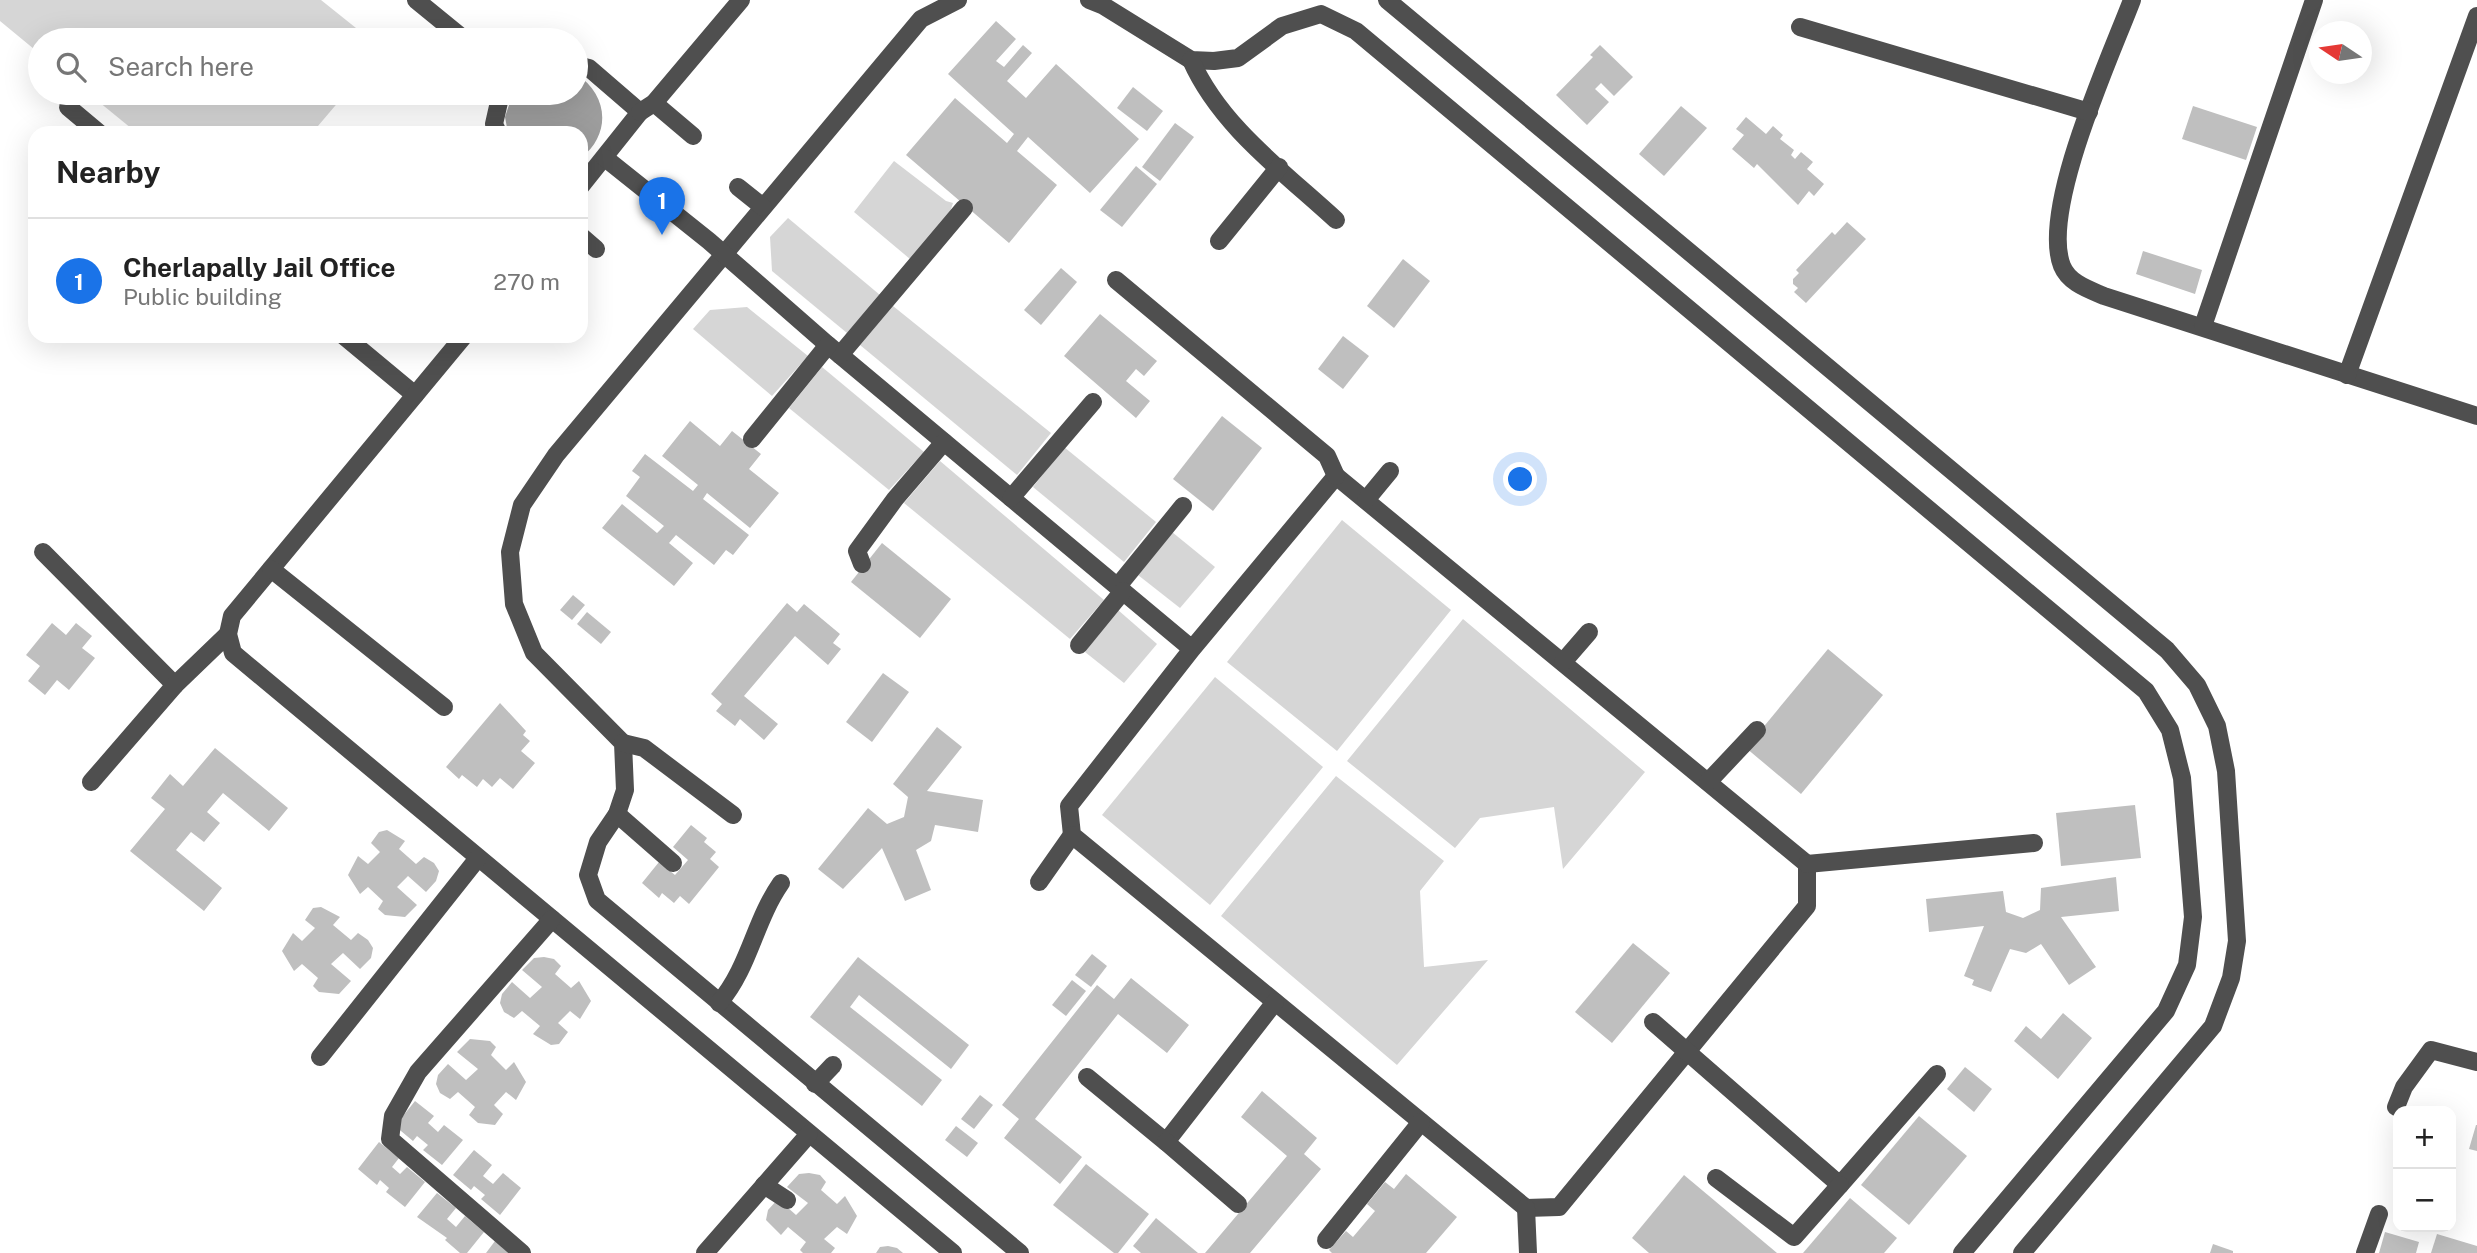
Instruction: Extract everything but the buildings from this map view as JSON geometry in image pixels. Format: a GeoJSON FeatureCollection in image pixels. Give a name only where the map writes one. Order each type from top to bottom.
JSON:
{"type":"FeatureCollection","features":[{"type":"Feature","properties":{"kind":"street"},"geometry":{"type":"LineString","coordinates":[[416,0],[450,28]]}},
{"type":"Feature","properties":{"kind":"street"},"geometry":{"type":"LineString","coordinates":[[588,178],[741,0]]}},
{"type":"Feature","properties":{"kind":"street"},"geometry":{"type":"LineString","coordinates":[[733,815],[644,748],[622,743],[534,653],[514,604],[510,552],[522,505],[556,455],[921,19],[958,0]]}},
{"type":"Feature","properties":{"kind":"street"},"geometry":{"type":"LineString","coordinates":[[1089,0],[1104,6],[1191,60],[1218,108],[1336,220]]}},
{"type":"Feature","properties":{"kind":"street"},"geometry":{"type":"LineString","coordinates":[[1387,0],[2167,650],[2197,685],[2217,726],[2226,771],[2237,941],[2231,978],[2213,1026],[2022,1253]]}},
{"type":"Feature","properties":{"kind":"street"},"geometry":{"type":"LineString","coordinates":[[2132,0],[2089,111],[2057,215],[2062,267],[2075,283],[2104,296],[2477,416]]}},
{"type":"Feature","properties":{"kind":"street"},"geometry":{"type":"LineString","coordinates":[[2203,327],[2314,0]]}},
{"type":"Feature","properties":{"kind":"street"},"geometry":{"type":"LineString","coordinates":[[1191,60],[1238,58],[1282,26],[1321,14],[1356,31],[2146,691],[2170,730],[2182,778],[2193,917],[2187,965],[2166,1011],[1962,1253]]}},
{"type":"Feature","properties":{"kind":"street"},"geometry":{"type":"LineString","coordinates":[[2347,375],[2477,16]]}},
{"type":"Feature","properties":{"kind":"street"},"geometry":{"type":"LineString","coordinates":[[1800,27],[2089,111]]}},
{"type":"Feature","properties":{"kind":"street"},"geometry":{"type":"LineString","coordinates":[[588,68],[693,135]]}},
{"type":"Feature","properties":{"kind":"street"},"geometry":{"type":"LineString","coordinates":[[495,126],[498,105]]}},
{"type":"Feature","properties":{"kind":"street"},"geometry":{"type":"LineString","coordinates":[[68,107],[91,126]]}},
{"type":"Feature","properties":{"kind":"street"},"geometry":{"type":"LineString","coordinates":[[605,158],[1192,649]]}},
{"type":"Feature","properties":{"kind":"street"},"geometry":{"type":"LineString","coordinates":[[1219,241],[1279,167]]}},
{"type":"Feature","properties":{"kind":"street"},"geometry":{"type":"LineString","coordinates":[[738,187],[764,207]]}},
{"type":"Feature","properties":{"kind":"street"},"geometry":{"type":"LineString","coordinates":[[752,439],[964,208]]}},
{"type":"Feature","properties":{"kind":"street"},"geometry":{"type":"LineString","coordinates":[[588,242],[596,249]]}},
{"type":"Feature","properties":{"kind":"street"},"geometry":{"type":"LineString","coordinates":[[1116,280],[1327,456],[1336,476],[1807,864],[2034,843]]}},
{"type":"Feature","properties":{"kind":"street"},"geometry":{"type":"LineString","coordinates":[[352,343],[415,395]]}},
{"type":"Feature","properties":{"kind":"street"},"geometry":{"type":"LineString","coordinates":[[458,343],[232,616],[228,634],[233,653],[808,1134],[942,1250]]}},
{"type":"Feature","properties":{"kind":"street"},"geometry":{"type":"LineString","coordinates":[[1011,498],[1093,402]]}},
{"type":"Feature","properties":{"kind":"street"},"geometry":{"type":"LineString","coordinates":[[862,564],[857,551],[944,442]]}},
{"type":"Feature","properties":{"kind":"street"},"geometry":{"type":"LineString","coordinates":[[1366,500],[1390,471]]}},
{"type":"Feature","properties":{"kind":"street"},"geometry":{"type":"LineString","coordinates":[[1039,882],[1072,835],[1069,806],[1192,649],[1336,476]]}},
{"type":"Feature","properties":{"kind":"street"},"geometry":{"type":"LineString","coordinates":[[1079,645],[1183,506]]}},
{"type":"Feature","properties":{"kind":"street"},"geometry":{"type":"LineString","coordinates":[[43,551],[176,685]]}},
{"type":"Feature","properties":{"kind":"street"},"geometry":{"type":"LineString","coordinates":[[271,569],[444,707]]}},
{"type":"Feature","properties":{"kind":"street"},"geometry":{"type":"LineString","coordinates":[[1563,662],[1589,632]]}},
{"type":"Feature","properties":{"kind":"street"},"geometry":{"type":"LineString","coordinates":[[92,782],[176,685],[228,634]]}},
{"type":"Feature","properties":{"kind":"street"},"geometry":{"type":"LineString","coordinates":[[1708,782],[1757,730]]}},
{"type":"Feature","properties":{"kind":"street"},"geometry":{"type":"LineString","coordinates":[[622,743],[625,790],[617,814],[598,842],[588,875],[597,900],[1020,1253]]}},
{"type":"Feature","properties":{"kind":"street"},"geometry":{"type":"LineString","coordinates":[[617,814],[673,863]]}},
{"type":"Feature","properties":{"kind":"street"},"geometry":{"type":"LineString","coordinates":[[1072,835],[1526,1208],[1559,1207],[1807,906],[1807,864]]}},
{"type":"Feature","properties":{"kind":"street"},"geometry":{"type":"LineString","coordinates":[[320,1057],[478,858]]}},
{"type":"Feature","properties":{"kind":"street"},"geometry":{"type":"LineString","coordinates":[[719,1003],[737,982],[769,901],[781,883]]}},
{"type":"Feature","properties":{"kind":"street"},"geometry":{"type":"LineString","coordinates":[[522,1253],[390,1139],[393,1116],[418,1072],[552,919]]}},
{"type":"Feature","properties":{"kind":"street"},"geometry":{"type":"LineString","coordinates":[[1166,1142],[1275,1002]]}},
{"type":"Feature","properties":{"kind":"street"},"geometry":{"type":"LineString","coordinates":[[1653,1022],[1840,1185]]}},
{"type":"Feature","properties":{"kind":"street"},"geometry":{"type":"LineString","coordinates":[[2396,1106],[2404,1087],[2431,1050],[2477,1062]]}},
{"type":"Feature","properties":{"kind":"street"},"geometry":{"type":"LineString","coordinates":[[815,1084],[833,1065]]}},
{"type":"Feature","properties":{"kind":"street"},"geometry":{"type":"LineString","coordinates":[[1716,1178],[1794,1237],[1937,1074]]}},
{"type":"Feature","properties":{"kind":"street"},"geometry":{"type":"LineString","coordinates":[[1087,1077],[1238,1204]]}},
{"type":"Feature","properties":{"kind":"street"},"geometry":{"type":"LineString","coordinates":[[1326,1240],[1421,1122]]}},
{"type":"Feature","properties":{"kind":"street"},"geometry":{"type":"LineString","coordinates":[[705,1253],[808,1134]]}},
{"type":"Feature","properties":{"kind":"street"},"geometry":{"type":"LineString","coordinates":[[764,1185],[787,1200]]}},
{"type":"Feature","properties":{"kind":"street"},"geometry":{"type":"LineString","coordinates":[[1526,1208],[1528,1253]]}},
{"type":"Feature","properties":{"kind":"street"},"geometry":{"type":"LineString","coordinates":[[2365,1253],[2379,1214]]}},
{"type":"Feature","properties":{"kind":"shaded area"},"geometry":{"type":"Polygon","coordinates":[[[0,0],[321,0],[356,28],[28,28],[28,44],[0,21],[0,0]]]}},
{"type":"Feature","properties":{"kind":"shaded area"},"geometry":{"type":"Polygon","coordinates":[[[588,83],[595,92],[602,114],[598,138],[588,151],[588,126],[507,126],[505,117],[509,105],[588,105],[588,83]]]}},
{"type":"Feature","properties":{"kind":"shaded area"},"geometry":{"type":"Polygon","coordinates":[[[103,105],[336,105],[318,126],[128,126],[103,105]]]}},
{"type":"Feature","properties":{"kind":"shaded area"},"geometry":{"type":"Polygon","coordinates":[[[894,161],[946,201],[953,203],[949,215],[910,259],[854,212],[894,161]]]}},
{"type":"Feature","properties":{"kind":"shaded area"},"geometry":{"type":"Polygon","coordinates":[[[788,218],[880,295],[847,333],[772,271],[770,237],[788,218]]]}},
{"type":"Feature","properties":{"kind":"shaded area"},"geometry":{"type":"Polygon","coordinates":[[[893,306],[1051,433],[1017,475],[860,345],[893,306]]]}},
{"type":"Feature","properties":{"kind":"shaded area"},"geometry":{"type":"Polygon","coordinates":[[[747,307],[808,356],[772,396],[693,329],[710,310],[747,307]]]}},
{"type":"Feature","properties":{"kind":"shaded area"},"geometry":{"type":"Polygon","coordinates":[[[822,367],[924,452],[889,490],[789,408],[822,367]]]}},
{"type":"Feature","properties":{"kind":"shaded area"},"geometry":{"type":"Polygon","coordinates":[[[1064,447],[1156,522],[1124,562],[1033,487],[1064,447]]]}},
{"type":"Feature","properties":{"kind":"shaded area"},"geometry":{"type":"Polygon","coordinates":[[[940,461],[1104,600],[1070,639],[904,503],[940,461]]]}},
{"type":"Feature","properties":{"kind":"shaded area"},"geometry":{"type":"Polygon","coordinates":[[[1342,520],[1451,610],[1337,751],[1227,662],[1342,520]]]}},
{"type":"Feature","properties":{"kind":"shaded area"},"geometry":{"type":"Polygon","coordinates":[[[1172,532],[1215,567],[1180,608],[1138,575],[1172,532]]]}},
{"type":"Feature","properties":{"kind":"shaded area"},"geometry":{"type":"Polygon","coordinates":[[[1118,610],[1157,644],[1124,683],[1085,652],[1118,610]]]}},
{"type":"Feature","properties":{"kind":"shaded area"},"geometry":{"type":"Polygon","coordinates":[[[1463,619],[1645,772],[1563,869],[1554,807],[1480,818],[1455,848],[1347,761],[1463,619]]]}},
{"type":"Feature","properties":{"kind":"shaded area"},"geometry":{"type":"Polygon","coordinates":[[[1215,677],[1323,767],[1210,905],[1102,815],[1215,677]]]}},
{"type":"Feature","properties":{"kind":"shaded area"},"geometry":{"type":"Polygon","coordinates":[[[1336,776],[1444,861],[1420,891],[1424,967],[1488,960],[1397,1065],[1221,916],[1336,776]]]}},
{"type":"Feature","properties":{"kind":"place","name":"Cherlapally Jail Office"},"geometry":{"type":"Point","coordinates":[662,235]}}]}
